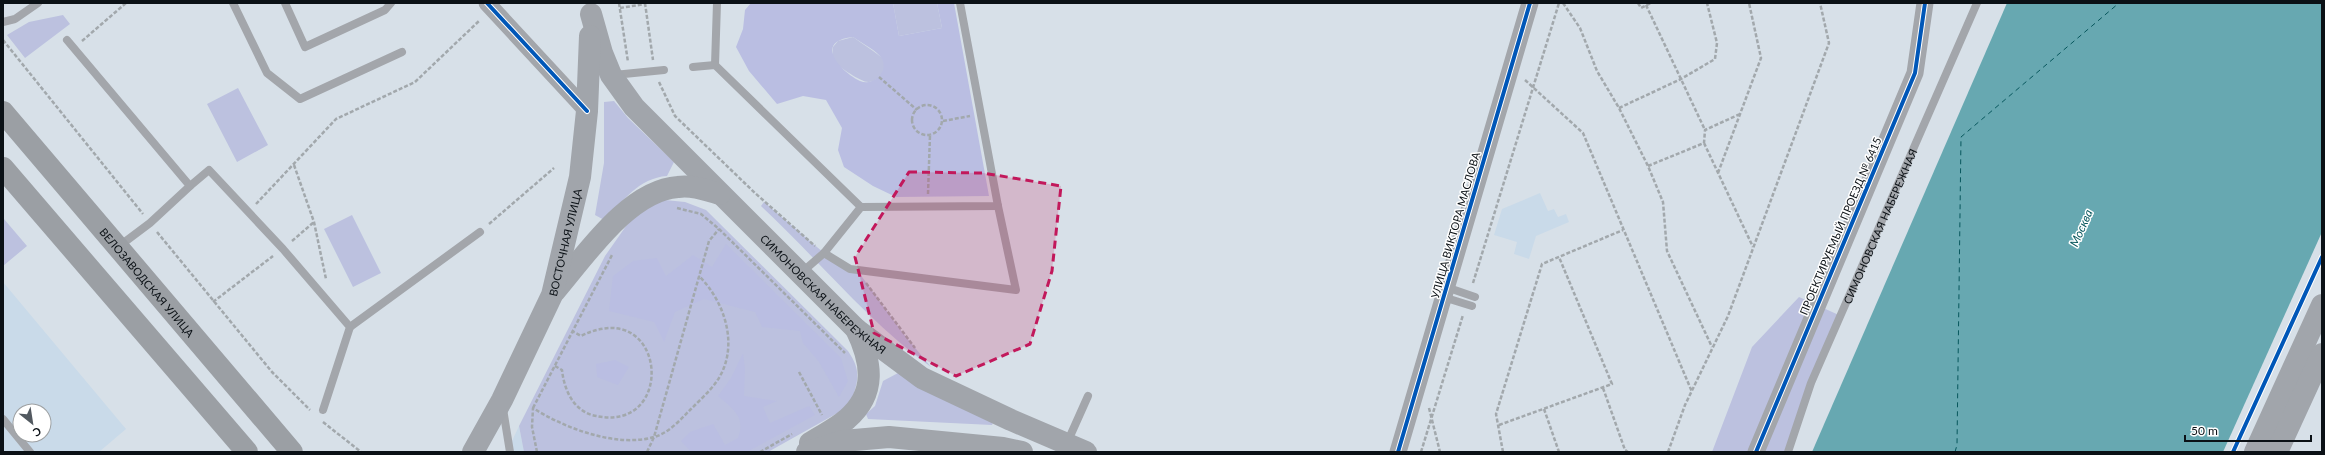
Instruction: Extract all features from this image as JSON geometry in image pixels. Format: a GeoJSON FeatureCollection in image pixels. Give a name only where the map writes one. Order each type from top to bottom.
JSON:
{"type":"FeatureCollection","features":[{"type":"Feature","properties":{"kind":"main road","name":"ВОСТОЧНАЯ УЛИЦА"},"geometry":{"type":"LineString","coordinates":[[473,452],[502,400],[552,295],[580,178],[587,111],[590,8]]}},
{"type":"Feature","properties":{"kind":"main road","name":"ВОСТОЧНАЯ УЛИЦА"},"geometry":{"type":"LineString","coordinates":[[590,8],[602,53],[620,74]]}},
{"type":"Feature","properties":{"kind":"main road","name":"СИМОНОВСКАЯ НАБЕРЕЖНАЯ"},"geometry":{"type":"LineString","coordinates":[[620,74],[634,107],[856,329],[922,378],[1079,450]]}},
{"type":"Feature","properties":{"kind":"main road","name":"ВЕЛОЗАВОДСКАЯ УЛИЦА"},"geometry":{"type":"LineString","coordinates":[[3,112],[117,248],[292,452]]}},
{"type":"Feature","properties":{"kind":"main road"},"geometry":{"type":"LineString","coordinates":[[3,168],[247,452]]}},
{"type":"Feature","properties":{"kind":"main road"},"geometry":{"type":"LineString","coordinates":[[552,295],[622,214],[656,191],[678,186],[699,188],[720,194]]}},
{"type":"Feature","properties":{"kind":"main road"},"geometry":{"type":"LineString","coordinates":[[2255,452],[2322,305]]}},
{"type":"Feature","properties":{"kind":"main road"},"geometry":{"type":"LineString","coordinates":[[797,441],[846,420],[861,404],[869,383],[869,364],[865,347],[856,329]]}},
{"type":"Feature","properties":{"kind":"main road"},"geometry":{"type":"LineString","coordinates":[[2277,452],[2322,354]]}},
{"type":"Feature","properties":{"kind":"main road"},"geometry":{"type":"LineString","coordinates":[[807,452],[843,440],[866,437],[914,438],[1012,450]]}},
{"type":"Feature","properties":{"kind":"street"},"geometry":{"type":"LineString","coordinates":[[487,3],[587,111]]}},
{"type":"Feature","properties":{"kind":"street","name":"УЛИЦА ВИКТОРА МАСЛОВА"},"geometry":{"type":"LineString","coordinates":[[1398,452],[1530,3]]}},
{"type":"Feature","properties":{"kind":"street","name":"ПРОЕКТИРУЕМЫЙ ПРОЕЗД № 6415"},"geometry":{"type":"LineString","coordinates":[[1756,452],[1915,73],[1925,3]]}},
{"type":"Feature","properties":{"kind":"lane"},"geometry":{"type":"LineString","coordinates":[[3,22],[15,19],[38,3]]}},
{"type":"Feature","properties":{"kind":"lane"},"geometry":{"type":"LineString","coordinates":[[233,3],[267,73],[300,99],[402,52]]}},
{"type":"Feature","properties":{"kind":"lane"},"geometry":{"type":"LineString","coordinates":[[285,3],[305,47],[385,10],[391,3]]}},
{"type":"Feature","properties":{"kind":"lane"},"geometry":{"type":"LineString","coordinates":[[717,3],[715,65],[861,207],[998,206]]}},
{"type":"Feature","properties":{"kind":"lane"},"geometry":{"type":"LineString","coordinates":[[824,253],[850,269],[1016,290],[998,206],[960,3]]}},
{"type":"Feature","properties":{"kind":"lane","name":"СИМОНОВСКАЯ НАБЕРЕЖНАЯ"},"geometry":{"type":"LineString","coordinates":[[1788,452],[1811,383],[1977,3]]}},
{"type":"Feature","properties":{"kind":"lane"},"geometry":{"type":"LineString","coordinates":[[67,40],[190,186]]}},
{"type":"Feature","properties":{"kind":"lane"},"geometry":{"type":"LineString","coordinates":[[693,67],[715,65]]}},
{"type":"Feature","properties":{"kind":"lane"},"geometry":{"type":"LineString","coordinates":[[620,74],[664,70]]}},
{"type":"Feature","properties":{"kind":"lane"},"geometry":{"type":"LineString","coordinates":[[117,248],[150,223],[209,170],[283,249],[350,327]]}},
{"type":"Feature","properties":{"kind":"lane"},"geometry":{"type":"LineString","coordinates":[[800,273],[824,253],[861,207]]}},
{"type":"Feature","properties":{"kind":"lane"},"geometry":{"type":"LineString","coordinates":[[324,410],[350,327],[480,232]]}},
{"type":"Feature","properties":{"kind":"lane"},"geometry":{"type":"LineString","coordinates":[[1444,292],[1472,296]]}},
{"type":"Feature","properties":{"kind":"lane"},"geometry":{"type":"LineString","coordinates":[[1444,292],[1469,306]]}},
{"type":"Feature","properties":{"kind":"lane"},"geometry":{"type":"LineString","coordinates":[[1079,450],[1088,396]]}},
{"type":"Feature","properties":{"kind":"lane"},"geometry":{"type":"LineString","coordinates":[[502,400],[510,452]]}},
{"type":"Feature","properties":{"kind":"lane"},"geometry":{"type":"LineString","coordinates":[[3,418],[30,452]]}},
{"type":"Feature","properties":{"kind":"path"},"geometry":{"type":"LineString","coordinates":[[74,48],[126,3]]}},
{"type":"Feature","properties":{"kind":"path"},"geometry":{"type":"LineString","coordinates":[[619,3],[620,74]]}},
{"type":"Feature","properties":{"kind":"path"},"geometry":{"type":"LineString","coordinates":[[620,8],[645,3],[654,71],[676,116],[755,193],[824,253]]}},
{"type":"Feature","properties":{"kind":"path"},"geometry":{"type":"LineString","coordinates":[[1472,296],[1559,3]]}},
{"type":"Feature","properties":{"kind":"path"},"geometry":{"type":"LineString","coordinates":[[1563,3],[1580,28],[1597,71],[1619,108],[1648,166],[1662,202],[1667,252],[1712,347]]}},
{"type":"Feature","properties":{"kind":"path"},"geometry":{"type":"LineString","coordinates":[[1638,3],[1641,8],[1651,3]]}},
{"type":"Feature","properties":{"kind":"path"},"geometry":{"type":"LineString","coordinates":[[1619,108],[1681,79],[1715,59],[1717,43],[1707,3]]}},
{"type":"Feature","properties":{"kind":"path"},"geometry":{"type":"LineString","coordinates":[[1718,173],[1761,58],[1749,3]]}},
{"type":"Feature","properties":{"kind":"path"},"geometry":{"type":"LineString","coordinates":[[1668,452],[1685,405],[1728,316],[1829,43],[1820,3]]}},
{"type":"Feature","properties":{"kind":"path"},"geometry":{"type":"LineString","coordinates":[[1646,5],[1705,130],[1704,143],[1753,248]]}},
{"type":"Feature","properties":{"kind":"path"},"geometry":{"type":"LineString","coordinates":[[249,212],[336,120],[415,82],[478,21]]}},
{"type":"Feature","properties":{"kind":"path"},"geometry":{"type":"LineString","coordinates":[[1511,68],[1583,133],[1692,392]]}},
{"type":"Feature","properties":{"kind":"path"},"geometry":{"type":"LineString","coordinates":[[879,77],[916,110]]}},
{"type":"Feature","properties":{"kind":"path"},"geometry":{"type":"LineString","coordinates":[[926,105],[935,107],[943,121],[939,130],[930,134],[921,133],[914,127],[912,118],[916,110],[926,105]]}},
{"type":"Feature","properties":{"kind":"path"},"geometry":{"type":"LineString","coordinates":[[1705,130],[1740,114]]}},
{"type":"Feature","properties":{"kind":"path"},"geometry":{"type":"LineString","coordinates":[[943,121],[981,115]]}},
{"type":"Feature","properties":{"kind":"path"},"geometry":{"type":"LineString","coordinates":[[928,207],[930,134]]}},
{"type":"Feature","properties":{"kind":"path"},"geometry":{"type":"LineString","coordinates":[[1648,166],[1704,143]]}},
{"type":"Feature","properties":{"kind":"path"},"geometry":{"type":"LineString","coordinates":[[294,165],[314,222],[331,305]]}},
{"type":"Feature","properties":{"kind":"path"},"geometry":{"type":"LineString","coordinates":[[480,232],[554,168]]}},
{"type":"Feature","properties":{"kind":"path"},"geometry":{"type":"LineString","coordinates":[[673,207],[701,214],[846,355]]}},
{"type":"Feature","properties":{"kind":"path"},"geometry":{"type":"LineString","coordinates":[[213,302],[283,249],[314,222]]}},
{"type":"Feature","properties":{"kind":"path"},"geometry":{"type":"LineString","coordinates":[[647,452],[654,437],[709,242],[719,230]]}},
{"type":"Feature","properties":{"kind":"path"},"geometry":{"type":"LineString","coordinates":[[1503,452],[1496,414],[1542,264],[1624,230]]}},
{"type":"Feature","properties":{"kind":"path"},"geometry":{"type":"LineString","coordinates":[[537,452],[532,427],[533,408],[613,253]]}},
{"type":"Feature","properties":{"kind":"path"},"geometry":{"type":"LineString","coordinates":[[1499,425],[1612,384],[1558,257]]}},
{"type":"Feature","properties":{"kind":"path"},"geometry":{"type":"LineString","coordinates":[[857,270],[917,349]]}},
{"type":"Feature","properties":{"kind":"path"},"geometry":{"type":"LineString","coordinates":[[533,408],[564,425],[592,434],[629,439],[654,437],[668,431],[718,380],[728,353],[728,332],[722,310],[714,294],[699,276]]}},
{"type":"Feature","properties":{"kind":"path"},"geometry":{"type":"LineString","coordinates":[[1421,452],[1469,306]]}},
{"type":"Feature","properties":{"kind":"path"},"geometry":{"type":"LineString","coordinates":[[555,366],[562,370],[567,392],[576,405],[589,414],[604,418],[619,416],[634,410],[645,399],[651,386],[653,372],[651,359],[644,346],[634,336],[622,330],[608,328],[594,330],[581,336],[572,331]]}},
{"type":"Feature","properties":{"kind":"path"},"geometry":{"type":"LineString","coordinates":[[799,372],[824,417]]}},
{"type":"Feature","properties":{"kind":"path"},"geometry":{"type":"LineString","coordinates":[[1603,388],[1625,450],[1628,452]]}},
{"type":"Feature","properties":{"kind":"path"},"geometry":{"type":"LineString","coordinates":[[295,395],[311,411]]}},
{"type":"Feature","properties":{"kind":"path"},"geometry":{"type":"LineString","coordinates":[[1428,404],[1440,452]]}},
{"type":"Feature","properties":{"kind":"path"},"geometry":{"type":"LineString","coordinates":[[1544,409],[1559,452]]}},
{"type":"Feature","properties":{"kind":"path"},"geometry":{"type":"LineString","coordinates":[[817,420],[829,414]]}},
{"type":"Feature","properties":{"kind":"path"},"geometry":{"type":"LineString","coordinates":[[322,421],[360,452]]}},
{"type":"Feature","properties":{"kind":"path"},"geometry":{"type":"LineString","coordinates":[[760,452],[797,441]]}},
{"type":"Feature","properties":{"kind":"highlighted area"},"geometry":{"type":"Polygon","coordinates":[[[909,172],[983,173],[1061,186],[1052,271],[1030,344],[956,376],[874,333],[855,257],[909,172]]]}},
{"type":"Feature","properties":{"kind":"shaded area"},"geometry":{"type":"Polygon","coordinates":[[[751,3],[893,3],[899,36],[942,28],[937,3],[954,3],[989,196],[896,197],[873,186],[844,167],[838,150],[842,128],[826,100],[803,96],[777,104],[749,71],[736,47],[743,29],[745,10],[751,3]],[[853,37],[841,40],[834,44],[832,50],[834,57],[838,64],[860,81],[870,82],[875,80],[882,73],[884,64],[882,59],[877,53],[853,37]]]}},
{"type":"Feature","properties":{"kind":"shaded area"},"geometry":{"type":"Polygon","coordinates":[[[893,3],[937,3],[942,28],[899,36],[893,3]]]}},
{"type":"Feature","properties":{"kind":"shaded area"},"geometry":{"type":"Polygon","coordinates":[[[63,15],[70,24],[25,58],[7,35],[29,22],[63,15]]]}},
{"type":"Feature","properties":{"kind":"shaded area"},"geometry":{"type":"Polygon","coordinates":[[[853,37],[878,54],[884,61],[884,69],[877,79],[866,82],[856,77],[835,62],[833,47],[838,41],[853,37]]]}},
{"type":"Feature","properties":{"kind":"shaded area"},"geometry":{"type":"Polygon","coordinates":[[[238,88],[268,145],[237,162],[207,104],[238,88]]]}},
{"type":"Feature","properties":{"kind":"shaded area"},"geometry":{"type":"Polygon","coordinates":[[[614,101],[628,118],[674,162],[667,176],[648,181],[640,186],[625,198],[606,221],[595,215],[604,163],[604,102],[614,101]]]}},
{"type":"Feature","properties":{"kind":"shaded area"},"geometry":{"type":"Polygon","coordinates":[[[1540,193],[1548,211],[1554,209],[1558,217],[1566,214],[1569,222],[1536,236],[1529,259],[1514,254],[1517,242],[1494,235],[1502,209],[1540,193]]]}},
{"type":"Feature","properties":{"kind":"shaded area"},"geometry":{"type":"Polygon","coordinates":[[[665,200],[685,202],[706,210],[848,351],[856,366],[857,372],[856,384],[850,406],[768,452],[524,452],[519,426],[605,256],[631,219],[647,207],[665,200]]]}},
{"type":"Feature","properties":{"kind":"shaded area"},"geometry":{"type":"Polygon","coordinates":[[[764,202],[824,253],[857,270],[902,332],[931,367],[885,330],[864,310],[761,206],[764,202]]]}},
{"type":"Feature","properties":{"kind":"shaded area"},"geometry":{"type":"Polygon","coordinates":[[[352,215],[381,273],[353,287],[324,229],[352,215]]]}},
{"type":"Feature","properties":{"kind":"shaded area"},"geometry":{"type":"Polygon","coordinates":[[[4,219],[27,246],[3,266],[3,220],[4,219]]]}},
{"type":"Feature","properties":{"kind":"shaded area"},"geometry":{"type":"Polygon","coordinates":[[[726,244],[841,358],[848,381],[839,397],[819,362],[803,343],[800,331],[762,327],[755,312],[704,299],[675,312],[664,342],[654,322],[609,311],[613,276],[633,261],[657,258],[666,276],[693,255],[712,267],[726,244]]]}},
{"type":"Feature","properties":{"kind":"shaded area"},"geometry":{"type":"Polygon","coordinates":[[[3,282],[126,429],[99,452],[3,452],[3,282]]]}},
{"type":"Feature","properties":{"kind":"shaded area"},"geometry":{"type":"Polygon","coordinates":[[[1799,297],[1841,316],[1788,452],[1712,452],[1752,347],[1799,297]]]}},
{"type":"Feature","properties":{"kind":"shaded area"},"geometry":{"type":"Polygon","coordinates":[[[743,353],[745,368],[744,396],[777,401],[763,407],[770,423],[809,406],[815,415],[747,452],[691,452],[681,441],[690,432],[713,424],[725,445],[738,438],[740,424],[737,414],[718,396],[731,378],[743,353]]]}},
{"type":"Feature","properties":{"kind":"shaded area"},"geometry":{"type":"Polygon","coordinates":[[[615,360],[629,367],[618,385],[597,377],[596,364],[615,360]]]}},
{"type":"Feature","properties":{"kind":"shaded area"},"geometry":{"type":"Polygon","coordinates":[[[898,373],[995,418],[992,425],[868,419],[866,414],[875,406],[883,381],[898,373]]]}},
{"type":"Feature","properties":{"kind":"shaded area"},"geometry":{"type":"Polygon","coordinates":[[[519,426],[524,452],[507,452],[519,426]]]}},
{"type":"Feature","properties":{"kind":"water","name":"Москва"},"geometry":{"type":"Polygon","coordinates":[[[2007,3],[2322,3],[2322,232],[2223,452],[1812,452],[2007,3]]]}},
{"type":"Feature","properties":{"kind":"ferry route"},"geometry":{"type":"LineString","coordinates":[[1955,452],[1957,445],[1961,137],[2119,3]]}},
{"type":"Feature","properties":{"kind":"cycle path"},"geometry":{"type":"LineString","coordinates":[[487,3],[587,111]]}},
{"type":"Feature","properties":{"kind":"cycle path"},"geometry":{"type":"LineString","coordinates":[[1398,452],[1530,3]]}},
{"type":"Feature","properties":{"kind":"cycle path"},"geometry":{"type":"LineString","coordinates":[[1756,452],[1915,73],[1925,3]]}},
{"type":"Feature","properties":{"kind":"cycle path"},"geometry":{"type":"LineString","coordinates":[[2233,452],[2322,257]]}}]}
